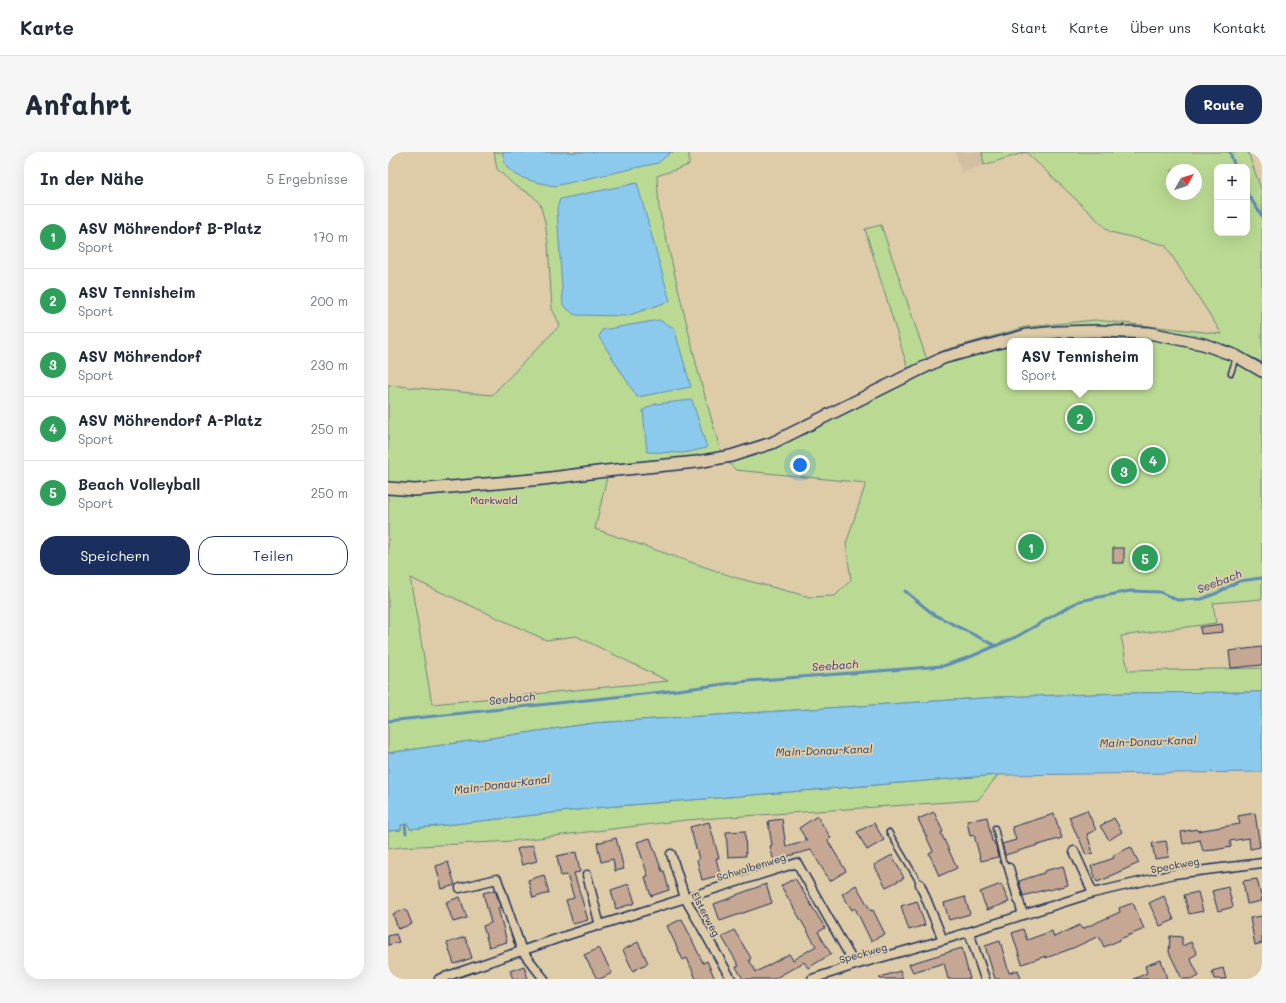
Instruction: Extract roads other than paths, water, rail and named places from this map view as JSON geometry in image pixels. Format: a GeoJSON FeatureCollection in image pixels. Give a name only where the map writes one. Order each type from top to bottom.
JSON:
{"type":"FeatureCollection","features":[{"type":"Feature","properties":{"kind":"street"},"geometry":{"type":"LineString","coordinates":[[1016,338],[1027,335],[1058,332],[1100,331],[1149,333],[1203,344],[1236,356],[1262,371]]}},
{"type":"Feature","properties":{"kind":"street"},"geometry":{"type":"LineString","coordinates":[[388,488],[415,490],[543,480],[606,471],[697,462],[731,456],[772,443],[943,358],[1007,340]]}},
{"type":"Feature","properties":{"kind":"street"},"geometry":{"type":"LineString","coordinates":[[1074,851],[1093,893]]}},
{"type":"Feature","properties":{"kind":"street","name":"Elsterweg"},"geometry":{"type":"LineString","coordinates":[[670,854],[685,898],[731,979]]}},
{"type":"Feature","properties":{"kind":"street","name":"Schwalbenweg"},"geometry":{"type":"LineString","coordinates":[[439,979],[685,898],[797,863],[855,965]]}},
{"type":"Feature","properties":{"kind":"street","name":"Speckweg"},"geometry":{"type":"LineString","coordinates":[[812,979],[1093,893],[1174,874],[1262,863]]}},
{"type":"Feature","properties":{"kind":"street"},"geometry":{"type":"LineString","coordinates":[[1009,868],[1024,915]]}},
{"type":"Feature","properties":{"kind":"street"},"geometry":{"type":"LineString","coordinates":[[587,875],[600,926]]}},
{"type":"Feature","properties":{"kind":"street"},"geometry":{"type":"LineString","coordinates":[[460,888],[498,879],[522,951],[544,979]]}},
{"type":"Feature","properties":{"kind":"street"},"geometry":{"type":"LineString","coordinates":[[920,884],[943,940]]}},
{"type":"Feature","properties":{"kind":"street"},"geometry":{"type":"LineString","coordinates":[[969,932],[985,979]]}},
{"type":"Feature","properties":{"kind":"lane"},"geometry":{"type":"LineString","coordinates":[[1231,373],[1236,356]]}},
{"type":"Feature","properties":{"kind":"lane"},"geometry":{"type":"LineString","coordinates":[[995,828],[1003,861],[1009,868]]}},
{"type":"Feature","properties":{"kind":"lane"},"geometry":{"type":"LineString","coordinates":[[889,832],[920,884]]}},
{"type":"Feature","properties":{"kind":"water"},"geometry":{"type":"Polygon","coordinates":[[[503,152],[671,152],[658,163],[554,186],[516,175],[506,166],[503,152]]]}},
{"type":"Feature","properties":{"kind":"water"},"geometry":{"type":"Polygon","coordinates":[[[637,183],[670,301],[627,316],[575,315],[563,305],[557,209],[560,199],[637,183]]]}},
{"type":"Feature","properties":{"kind":"water"},"geometry":{"type":"Polygon","coordinates":[[[659,320],[674,328],[691,387],[637,397],[599,337],[602,330],[659,320]]]}},
{"type":"Feature","properties":{"kind":"water"},"geometry":{"type":"Polygon","coordinates":[[[692,400],[707,448],[684,453],[647,452],[643,410],[655,404],[692,400]]]}},
{"type":"Feature","properties":{"kind":"water","name":"Main-Donau-Kanal"},"geometry":{"type":"Polygon","coordinates":[[[1262,692],[1262,772],[998,775],[605,807],[410,829],[408,824],[401,825],[401,830],[388,831],[388,753],[594,723],[998,697],[1127,693],[1262,692]]]}},
{"type":"Feature","properties":{"kind":"waterway"},"geometry":{"type":"LineString","coordinates":[[1230,152],[1234,164]]}},
{"type":"Feature","properties":{"kind":"waterway"},"geometry":{"type":"LineString","coordinates":[[1250,198],[1262,216]]}},
{"type":"Feature","properties":{"kind":"waterway"},"geometry":{"type":"LineString","coordinates":[[1224,345],[1235,350]]}},
{"type":"Feature","properties":{"kind":"waterway"},"geometry":{"type":"LineString","coordinates":[[1242,354],[1262,363]]}},
{"type":"Feature","properties":{"kind":"waterway","name":"Seebach"},"geometry":{"type":"LineString","coordinates":[[388,721],[662,692],[748,681],[943,666],[970,657],[1016,637],[1079,601],[1130,591],[1160,592],[1177,600],[1202,599],[1239,581],[1262,578]]}},
{"type":"Feature","properties":{"kind":"waterway"},"geometry":{"type":"LineString","coordinates":[[905,591],[933,614],[996,646]]}},
{"type":"Feature","properties":{"kind":"waterway"},"geometry":{"type":"LineString","coordinates":[[405,825],[406,833]]}},
{"type":"Feature","properties":{"kind":"place","name":"ASV Tennisheim"},"geometry":{"type":"Point","coordinates":[1080,418]}},
{"type":"Feature","properties":{"kind":"place","name":"ASV Möhrendorf A-Platz"},"geometry":{"type":"Point","coordinates":[1153,460]}},
{"type":"Feature","properties":{"kind":"place","name":"ASV Möhrendorf"},"geometry":{"type":"Point","coordinates":[1124,471]}},
{"type":"Feature","properties":{"kind":"place","name":"ASV Möhrendorf B-Platz"},"geometry":{"type":"Point","coordinates":[1031,547]}},
{"type":"Feature","properties":{"kind":"place","name":"Beach Volleyball"},"geometry":{"type":"Point","coordinates":[1145,558]}},
{"type":"Feature","properties":{"kind":"park label","name":"Markwald"},"geometry":{"type":"Point","coordinates":[494,500]}}]}
